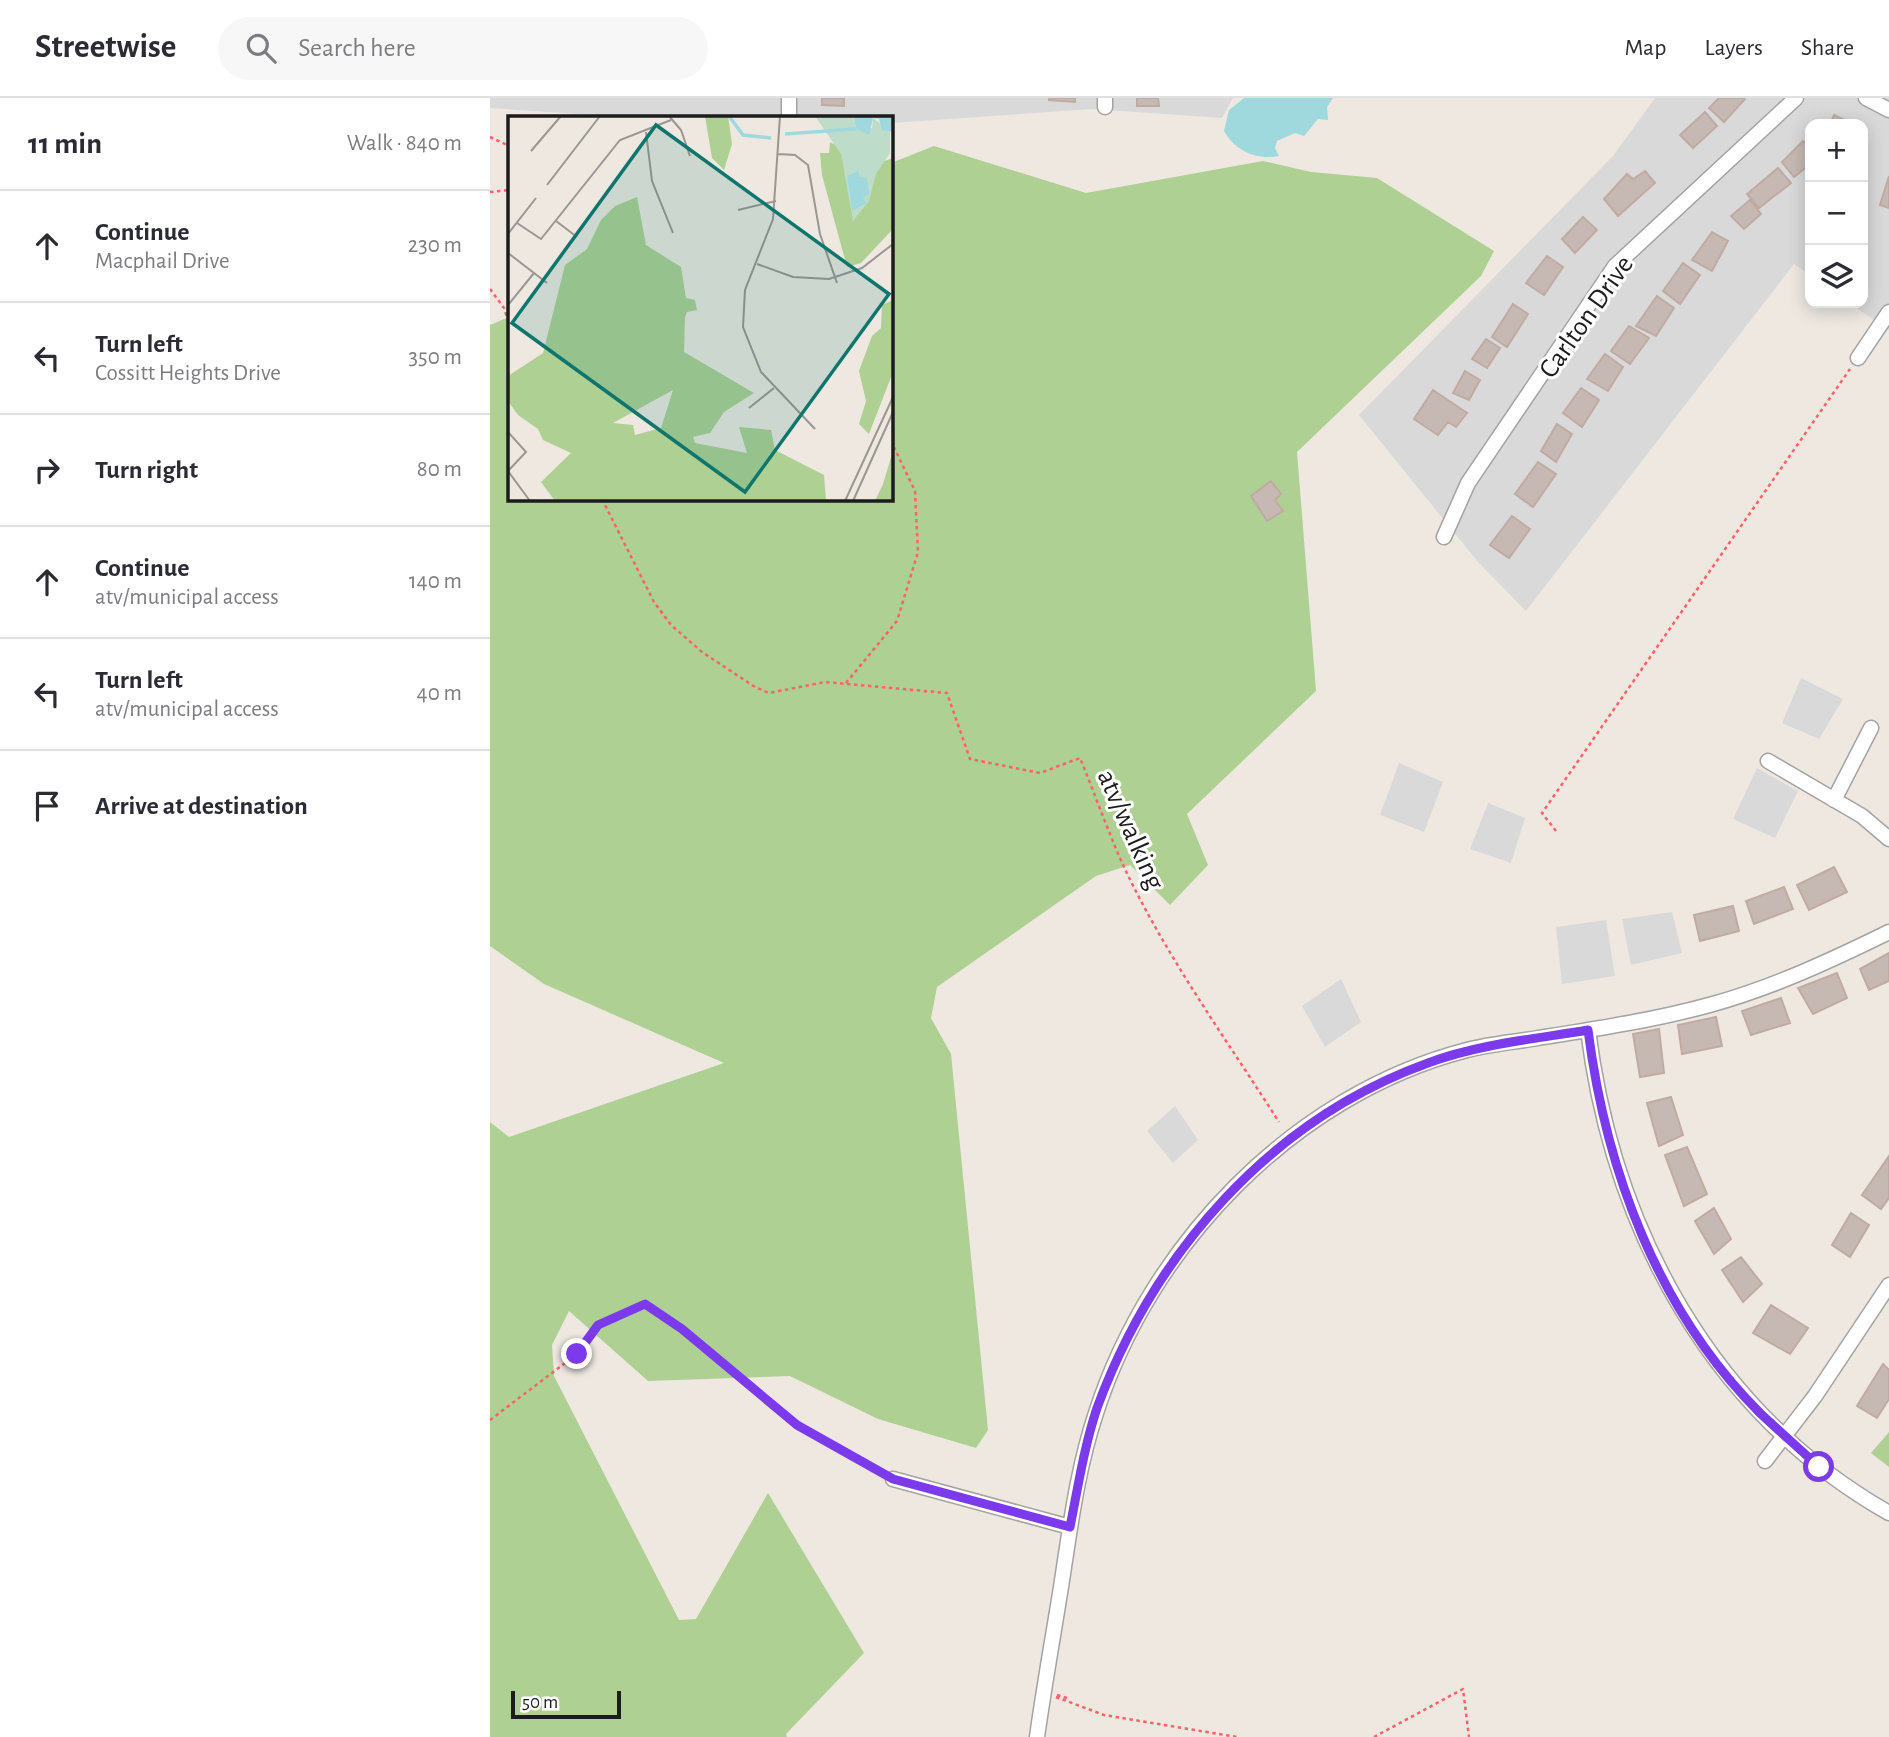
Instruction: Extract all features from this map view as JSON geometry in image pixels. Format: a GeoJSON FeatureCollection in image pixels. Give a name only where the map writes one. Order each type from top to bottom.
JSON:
{"type":"FeatureCollection","features":[{"type":"Feature","properties":{"kind":"street"},"geometry":{"type":"LineString","coordinates":[[789,98],[789,116]]}},
{"type":"Feature","properties":{"kind":"street","name":"Carlton Drive"},"geometry":{"type":"LineString","coordinates":[[1444,537],[1468,483],[1615,266],[1796,98]]}},
{"type":"Feature","properties":{"kind":"street"},"geometry":{"type":"LineString","coordinates":[[1866,98],[1889,110]]}},
{"type":"Feature","properties":{"kind":"street"},"geometry":{"type":"LineString","coordinates":[[1858,358],[1889,312]]}},
{"type":"Feature","properties":{"kind":"street"},"geometry":{"type":"LineString","coordinates":[[1834,800],[1871,728]]}},
{"type":"Feature","properties":{"kind":"street"},"geometry":{"type":"LineString","coordinates":[[1768,761],[1862,816],[1889,839]]}},
{"type":"Feature","properties":{"kind":"street"},"geometry":{"type":"LineString","coordinates":[[1037,1737],[1070,1527],[1095,1415],[1129,1336],[1189,1240],[1245,1176],[1275,1150],[1325,1116],[1379,1084],[1426,1063],[1468,1050],[1588,1030],[1713,1004],[1823,965],[1889,932]]}},
{"type":"Feature","properties":{"kind":"street"},"geometry":{"type":"LineString","coordinates":[[1588,1030],[1594,1072],[1613,1157],[1643,1238],[1680,1308],[1705,1346],[1760,1412],[1819,1467],[1889,1513]]}},
{"type":"Feature","properties":{"kind":"street"},"geometry":{"type":"LineString","coordinates":[[1765,1461],[1815,1396],[1889,1285]]}},
{"type":"Feature","properties":{"kind":"street"},"geometry":{"type":"LineString","coordinates":[[893,1479],[1070,1527]]}},
{"type":"Feature","properties":{"kind":"path"},"geometry":{"type":"LineString","coordinates":[[490,137],[508,146]]}},
{"type":"Feature","properties":{"kind":"path"},"geometry":{"type":"LineString","coordinates":[[490,192],[508,190]]}},
{"type":"Feature","properties":{"kind":"path"},"geometry":{"type":"LineString","coordinates":[[490,289],[504,308],[508,321]]}},
{"type":"Feature","properties":{"kind":"path"},"geometry":{"type":"LineString","coordinates":[[1556,831],[1542,813],[1858,358]]}},
{"type":"Feature","properties":{"kind":"path"},"geometry":{"type":"LineString","coordinates":[[845,685],[897,621],[918,552],[915,491],[892,443]]}},
{"type":"Feature","properties":{"kind":"path","name":"atv/walking"},"geometry":{"type":"LineString","coordinates":[[603,500],[654,602],[671,625],[702,652],[769,693],[825,682],[947,693],[970,759],[1040,773],[1080,758],[1124,867],[1153,923],[1184,977],[1279,1122]]}},
{"type":"Feature","properties":{"kind":"path"},"geometry":{"type":"LineString","coordinates":[[490,1420],[577,1354],[598,1325],[645,1304],[682,1329],[797,1425],[893,1479]]}},
{"type":"Feature","properties":{"kind":"path"},"geometry":{"type":"LineString","coordinates":[[1374,1737],[1463,1689],[1469,1737]]}},
{"type":"Feature","properties":{"kind":"path"},"geometry":{"type":"LineString","coordinates":[[1043,1692],[1067,1698]]}},
{"type":"Feature","properties":{"kind":"path"},"geometry":{"type":"LineString","coordinates":[[1043,1692],[1104,1716],[1237,1737]]}},
{"type":"Feature","properties":{"kind":"shaded area"},"geometry":{"type":"Polygon","coordinates":[[[490,98],[1233,98],[1222,118],[1093,109],[892,123],[892,116],[606,116],[490,108],[490,98]]]}},
{"type":"Feature","properties":{"kind":"shaded area"},"geometry":{"type":"Polygon","coordinates":[[[1655,98],[1889,98],[1889,330],[1856,308],[1868,308],[1868,119],[1805,119],[1805,272],[1794,264],[1526,611],[1478,562],[1359,415],[1613,156],[1655,98]]]}},
{"type":"Feature","properties":{"kind":"shaded area"},"geometry":{"type":"Polygon","coordinates":[[[1801,678],[1843,699],[1819,739],[1782,723],[1801,678]]]}},
{"type":"Feature","properties":{"kind":"shaded area"},"geometry":{"type":"Polygon","coordinates":[[[1399,763],[1443,782],[1424,832],[1380,815],[1399,763]]]}},
{"type":"Feature","properties":{"kind":"shaded area"},"geometry":{"type":"Polygon","coordinates":[[[1757,768],[1798,791],[1775,838],[1733,819],[1757,768]]]}},
{"type":"Feature","properties":{"kind":"shaded area"},"geometry":{"type":"Polygon","coordinates":[[[1488,803],[1525,818],[1511,863],[1470,849],[1488,803]]]}},
{"type":"Feature","properties":{"kind":"shaded area"},"geometry":{"type":"Polygon","coordinates":[[[1672,912],[1682,953],[1631,965],[1622,919],[1672,912]]]}},
{"type":"Feature","properties":{"kind":"shaded area"},"geometry":{"type":"Polygon","coordinates":[[[1606,920],[1615,976],[1562,984],[1556,927],[1606,920]]]}},
{"type":"Feature","properties":{"kind":"shaded area"},"geometry":{"type":"Polygon","coordinates":[[[1341,979],[1361,1022],[1325,1047],[1302,1006],[1341,979]]]}},
{"type":"Feature","properties":{"kind":"shaded area"},"geometry":{"type":"Polygon","coordinates":[[[1175,1106],[1198,1140],[1173,1163],[1147,1131],[1175,1106]]]}},
{"type":"Feature","properties":{"kind":"green space"},"geometry":{"type":"Polygon","coordinates":[[[934,146],[1086,193],[1263,161],[1311,172],[1377,178],[1494,251],[1481,276],[1297,452],[1316,691],[1187,814],[1208,865],[1170,905],[1130,865],[1096,876],[937,987],[931,1018],[951,1054],[988,1430],[976,1448],[878,1419],[790,1376],[648,1381],[569,1311],[552,1345],[554,1376],[679,1620],[696,1619],[768,1493],[864,1653],[786,1734],[787,1737],[490,1737],[490,1122],[509,1137],[724,1063],[544,984],[490,946],[490,325],[508,317],[508,500],[892,500],[892,163],[934,146]]]}},
{"type":"Feature","properties":{"kind":"green space"},"geometry":{"type":"Polygon","coordinates":[[[1889,1432],[1889,1467],[1871,1453],[1889,1432]]]}},
{"type":"Feature","properties":{"kind":"water"},"geometry":{"type":"Polygon","coordinates":[[[1244,98],[1333,98],[1327,107],[1328,120],[1318,119],[1304,136],[1295,133],[1277,141],[1275,148],[1279,156],[1263,157],[1241,149],[1224,131],[1229,110],[1244,98]]]}},
{"type":"Feature","properties":{"kind":"building"},"geometry":{"type":"Polygon","coordinates":[[[822,98],[844,98],[844,106],[822,105],[822,98]]]}},
{"type":"Feature","properties":{"kind":"building"},"geometry":{"type":"Polygon","coordinates":[[[1075,98],[1075,102],[1049,100],[1075,98]]]}},
{"type":"Feature","properties":{"kind":"building"},"geometry":{"type":"Polygon","coordinates":[[[1137,98],[1158,98],[1159,106],[1137,106],[1137,98]]]}},
{"type":"Feature","properties":{"kind":"building"},"geometry":{"type":"Polygon","coordinates":[[[1719,98],[1745,99],[1724,122],[1709,108],[1719,98]]]}},
{"type":"Feature","properties":{"kind":"building"},"geometry":{"type":"Polygon","coordinates":[[[1705,112],[1717,126],[1693,148],[1680,135],[1705,112]]]}},
{"type":"Feature","properties":{"kind":"building"},"geometry":{"type":"Polygon","coordinates":[[[1803,141],[1805,143],[1805,168],[1794,177],[1782,162],[1803,141]]]}},
{"type":"Feature","properties":{"kind":"building"},"geometry":{"type":"Polygon","coordinates":[[[1778,168],[1791,183],[1759,208],[1747,194],[1778,168]]]}},
{"type":"Feature","properties":{"kind":"building"},"geometry":{"type":"Polygon","coordinates":[[[1645,171],[1655,183],[1618,216],[1604,199],[1627,174],[1633,179],[1645,171]]]}},
{"type":"Feature","properties":{"kind":"building"},"geometry":{"type":"Polygon","coordinates":[[[1889,176],[1889,208],[1880,205],[1889,176]]]}},
{"type":"Feature","properties":{"kind":"building"},"geometry":{"type":"Polygon","coordinates":[[[1750,200],[1761,214],[1744,229],[1731,216],[1750,200]]]}},
{"type":"Feature","properties":{"kind":"building"},"geometry":{"type":"Polygon","coordinates":[[[1583,217],[1597,230],[1575,253],[1562,239],[1583,217]]]}},
{"type":"Feature","properties":{"kind":"building"},"geometry":{"type":"Polygon","coordinates":[[[1712,232],[1728,241],[1712,271],[1692,260],[1712,232]]]}},
{"type":"Feature","properties":{"kind":"building"},"geometry":{"type":"Polygon","coordinates":[[[1547,256],[1563,267],[1544,295],[1526,283],[1547,256]]]}},
{"type":"Feature","properties":{"kind":"building"},"geometry":{"type":"Polygon","coordinates":[[[1683,263],[1700,275],[1680,304],[1663,291],[1683,263]]]}},
{"type":"Feature","properties":{"kind":"building"},"geometry":{"type":"Polygon","coordinates":[[[1657,296],[1674,308],[1656,336],[1636,326],[1657,296]]]}},
{"type":"Feature","properties":{"kind":"building"},"geometry":{"type":"Polygon","coordinates":[[[1513,304],[1528,314],[1507,347],[1492,337],[1513,304]]]}},
{"type":"Feature","properties":{"kind":"building"},"geometry":{"type":"Polygon","coordinates":[[[1629,326],[1649,338],[1630,364],[1611,351],[1629,326]]]}},
{"type":"Feature","properties":{"kind":"building"},"geometry":{"type":"Polygon","coordinates":[[[1486,339],[1500,348],[1487,368],[1472,359],[1486,339]]]}},
{"type":"Feature","properties":{"kind":"building"},"geometry":{"type":"Polygon","coordinates":[[[1605,354],[1623,367],[1608,391],[1587,379],[1605,354]]]}},
{"type":"Feature","properties":{"kind":"building"},"geometry":{"type":"Polygon","coordinates":[[[1465,371],[1480,380],[1469,400],[1453,393],[1465,371]]]}},
{"type":"Feature","properties":{"kind":"building"},"geometry":{"type":"Polygon","coordinates":[[[1581,388],[1599,400],[1582,427],[1563,413],[1581,388]]]}},
{"type":"Feature","properties":{"kind":"building"},"geometry":{"type":"Polygon","coordinates":[[[1433,390],[1467,413],[1456,427],[1448,422],[1438,435],[1414,419],[1433,390]]]}},
{"type":"Feature","properties":{"kind":"building"},"geometry":{"type":"Polygon","coordinates":[[[1557,424],[1572,434],[1556,462],[1541,451],[1557,424]]]}},
{"type":"Feature","properties":{"kind":"building"},"geometry":{"type":"Polygon","coordinates":[[[1538,462],[1556,474],[1533,507],[1515,494],[1538,462]]]}},
{"type":"Feature","properties":{"kind":"building"},"geometry":{"type":"Polygon","coordinates":[[[1271,481],[1281,494],[1275,500],[1283,511],[1267,521],[1251,496],[1271,481]]]}},
{"type":"Feature","properties":{"kind":"building"},"geometry":{"type":"Polygon","coordinates":[[[1512,516],[1530,529],[1509,558],[1490,545],[1512,516]]]}},
{"type":"Feature","properties":{"kind":"building"},"geometry":{"type":"Polygon","coordinates":[[[1834,867],[1847,892],[1809,910],[1797,885],[1834,867]]]}},
{"type":"Feature","properties":{"kind":"building"},"geometry":{"type":"Polygon","coordinates":[[[1784,887],[1793,909],[1754,924],[1746,901],[1784,887]]]}},
{"type":"Feature","properties":{"kind":"building"},"geometry":{"type":"Polygon","coordinates":[[[1733,906],[1739,931],[1700,941],[1694,915],[1733,906]]]}},
{"type":"Feature","properties":{"kind":"building"},"geometry":{"type":"Polygon","coordinates":[[[1889,953],[1889,981],[1869,990],[1860,969],[1889,953]]]}},
{"type":"Feature","properties":{"kind":"building"},"geometry":{"type":"Polygon","coordinates":[[[1837,973],[1847,998],[1813,1014],[1798,988],[1837,973]]]}},
{"type":"Feature","properties":{"kind":"building"},"geometry":{"type":"Polygon","coordinates":[[[1781,998],[1790,1023],[1751,1035],[1742,1011],[1781,998]]]}},
{"type":"Feature","properties":{"kind":"building"},"geometry":{"type":"Polygon","coordinates":[[[1716,1017],[1722,1046],[1682,1054],[1678,1025],[1716,1017]]]}},
{"type":"Feature","properties":{"kind":"building"},"geometry":{"type":"Polygon","coordinates":[[[1659,1029],[1664,1073],[1640,1077],[1633,1034],[1659,1029]]]}},
{"type":"Feature","properties":{"kind":"building"},"geometry":{"type":"Polygon","coordinates":[[[1671,1097],[1683,1135],[1659,1146],[1647,1103],[1671,1097]]]}},
{"type":"Feature","properties":{"kind":"building"},"geometry":{"type":"Polygon","coordinates":[[[1687,1147],[1707,1194],[1684,1206],[1665,1155],[1687,1147]]]}},
{"type":"Feature","properties":{"kind":"building"},"geometry":{"type":"Polygon","coordinates":[[[1889,1156],[1889,1198],[1881,1209],[1862,1195],[1889,1156]]]}},
{"type":"Feature","properties":{"kind":"building"},"geometry":{"type":"Polygon","coordinates":[[[1714,1208],[1731,1239],[1714,1254],[1695,1221],[1714,1208]]]}},
{"type":"Feature","properties":{"kind":"building"},"geometry":{"type":"Polygon","coordinates":[[[1851,1213],[1869,1225],[1850,1257],[1832,1245],[1851,1213]]]}},
{"type":"Feature","properties":{"kind":"building"},"geometry":{"type":"Polygon","coordinates":[[[1741,1257],[1762,1284],[1743,1302],[1722,1270],[1741,1257]]]}},
{"type":"Feature","properties":{"kind":"building"},"geometry":{"type":"Polygon","coordinates":[[[1771,1305],[1808,1328],[1790,1354],[1753,1333],[1771,1305]]]}},
{"type":"Feature","properties":{"kind":"building"},"geometry":{"type":"Polygon","coordinates":[[[1883,1364],[1889,1370],[1889,1399],[1877,1418],[1857,1406],[1883,1364]]]}},
{"type":"Feature","properties":{"kind":"route"},"geometry":{"type":"LineString","coordinates":[[577,1354],[598,1325],[645,1304],[682,1329],[797,1425],[893,1479],[1014,1514],[1070,1527],[1086,1447],[1111,1372],[1169,1267],[1217,1205],[1245,1176],[1275,1150],[1348,1101],[1426,1063],[1468,1050],[1588,1030],[1602,1114],[1613,1157],[1626,1199],[1663,1278],[1684,1315],[1733,1382],[1760,1412],[1819,1467]]}}]}
